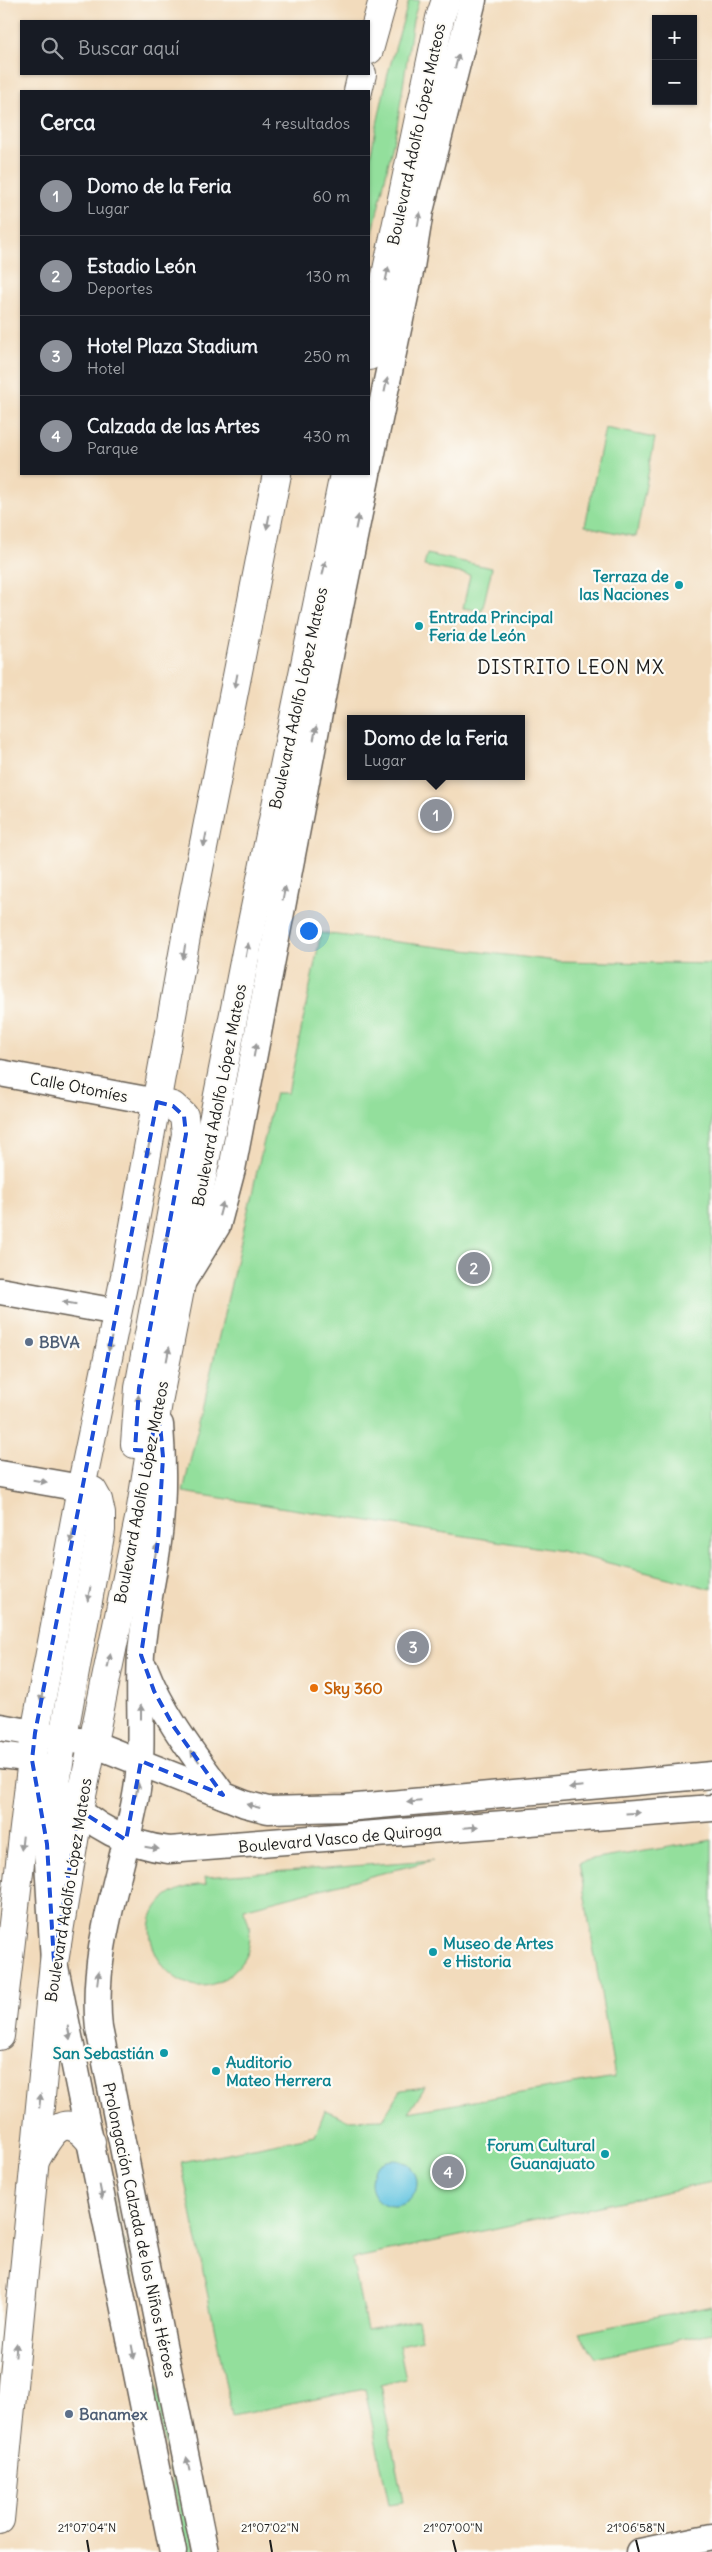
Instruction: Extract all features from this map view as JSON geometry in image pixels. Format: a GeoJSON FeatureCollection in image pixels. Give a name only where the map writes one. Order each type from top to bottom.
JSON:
{"type":"FeatureCollection","features":[{"type":"Feature","properties":{"kind":"main road"},"geometry":{"type":"LineString","coordinates":[[370,46],[383,0]]}},
{"type":"Feature","properties":{"kind":"main road","name":"Boulevard Adolfo López Mateos"},"geometry":{"type":"LineString","coordinates":[[370,351],[440,18],[446,0]]}},
{"type":"Feature","properties":{"kind":"main road"},"geometry":{"type":"LineString","coordinates":[[358,90],[362,75]]}},
{"type":"Feature","properties":{"kind":"main road"},"geometry":{"type":"LineString","coordinates":[[0,2036],[5,1957],[35,1733],[80,1488],[117,1312],[157,1102],[192,904],[277,475]]}},
{"type":"Feature","properties":{"kind":"main road","name":"Boulevard Adolfo López Mateos"},"geometry":{"type":"LineString","coordinates":[[0,2520],[54,1962],[79,1810],[91,1742],[140,1514],[158,1402],[246,952],[344,475]]}},
{"type":"Feature","properties":{"kind":"main road"},"geometry":{"type":"LineString","coordinates":[[140,1514],[135,1451],[139,1388],[186,1134],[184,1116],[173,1106],[157,1102]]}},
{"type":"Feature","properties":{"kind":"main road"},"geometry":{"type":"LineString","coordinates":[[47,1844],[63,1737],[101,1530],[98,1500],[93,1491],[80,1488]]}},
{"type":"Feature","properties":{"kind":"main road"},"geometry":{"type":"LineString","coordinates":[[34,2163],[48,2136],[68,2125],[76,2127],[91,2142]]}},
{"type":"Feature","properties":{"kind":"street"},"geometry":{"type":"LineString","coordinates":[[370,462],[420,211],[473,0]]}},
{"type":"Feature","properties":{"kind":"street"},"geometry":{"type":"LineString","coordinates":[[182,1282],[216,1226],[232,1169],[326,674],[367,475]]}},
{"type":"Feature","properties":{"kind":"street","name":"Calle Otomíes"},"geometry":{"type":"LineString","coordinates":[[0,1073],[157,1102]]}},
{"type":"Feature","properties":{"kind":"street"},"geometry":{"type":"LineString","coordinates":[[0,1291],[117,1312]]}},
{"type":"Feature","properties":{"kind":"street","name":"Prolongación Calzada de los Niños Héroes"},"geometry":{"type":"LineString","coordinates":[[158,1402],[163,1457],[158,1540],[141,1655],[141,1761],[98,1978],[96,2002],[99,2028],[206,2552]]}},
{"type":"Feature","properties":{"kind":"street"},"geometry":{"type":"LineString","coordinates":[[0,1474],[80,1488]]}},
{"type":"Feature","properties":{"kind":"street"},"geometry":{"type":"LineString","coordinates":[[141,1655],[154,1691],[174,1726],[223,1795]]}},
{"type":"Feature","properties":{"kind":"street","name":"Boulevard Vasco de Quiroga"},"geometry":{"type":"LineString","coordinates":[[0,1727],[91,1742],[223,1795],[268,1810],[312,1810],[712,1775]]}},
{"type":"Feature","properties":{"kind":"street"},"geometry":{"type":"LineString","coordinates":[[0,1755],[32,1760]]}},
{"type":"Feature","properties":{"kind":"street","name":"Prolongación Calzada de los Niños Héroes"},"geometry":{"type":"LineString","coordinates":[[32,1760],[47,1844],[54,1962],[173,2552]]}},
{"type":"Feature","properties":{"kind":"street","name":"Boulevard Vasco de Quiroga"},"geometry":{"type":"LineString","coordinates":[[32,1760],[42,1767],[79,1810],[104,1828],[146,1848],[178,1850],[712,1808]]}},
{"type":"Feature","properties":{"kind":"street"},"geometry":{"type":"LineString","coordinates":[[640,2552],[712,2537]]}},
{"type":"Feature","properties":{"kind":"highlighted area"},"geometry":{"type":"Polygon","coordinates":[[[157,1102],[173,1106],[184,1116],[186,1134],[139,1388],[135,1450],[150,1451],[158,1402],[163,1457],[158,1541],[141,1655],[154,1691],[174,1727],[223,1795],[141,1761],[126,1840],[79,1810],[54,1962],[47,1844],[32,1760],[35,1733],[157,1102]]]}},
{"type":"Feature","properties":{"kind":"green space"},"geometry":{"type":"Polygon","coordinates":[[[409,0],[419,0],[413,20],[397,126],[370,245],[370,157],[388,73],[409,0]]]}},
{"type":"Feature","properties":{"kind":"green space"},"geometry":{"type":"Polygon","coordinates":[[[605,428],[655,438],[636,537],[585,526],[605,428]]]}},
{"type":"Feature","properties":{"kind":"green space"},"geometry":{"type":"Polygon","coordinates":[[[427,554],[492,568],[482,611],[463,608],[470,575],[424,566],[427,554]]]}},
{"type":"Feature","properties":{"kind":"green space"},"geometry":{"type":"Polygon","coordinates":[[[321,933],[557,961],[712,964],[712,1589],[561,1551],[183,1492],[275,1093],[288,1093],[321,933]]]}},
{"type":"Feature","properties":{"kind":"green space"},"geometry":{"type":"Polygon","coordinates":[[[712,1840],[712,2182],[352,2259],[367,2330],[418,2320],[422,2340],[399,2345],[406,2379],[380,2385],[403,2502],[389,2504],[365,2389],[232,2416],[181,2162],[315,2136],[325,2110],[349,2120],[383,2119],[401,2090],[425,2087],[409,2112],[615,2077],[579,1862],[712,1840]]]}},
{"type":"Feature","properties":{"kind":"green space"},"geometry":{"type":"Polygon","coordinates":[[[433,1860],[243,1909],[248,1922],[250,1936],[248,1950],[241,1963],[217,1983],[193,1985],[172,1975],[157,1956],[150,1934],[155,1911],[172,1893],[206,1884],[205,1877],[433,1860]]]}},
{"type":"Feature","properties":{"kind":"green space"},"geometry":{"type":"Polygon","coordinates":[[[112,2192],[196,2552],[187,2552],[112,2192]]]}},
{"type":"Feature","properties":{"kind":"green space"},"geometry":{"type":"Polygon","coordinates":[[[712,2306],[712,2333],[595,2357],[579,2333],[712,2306]]]}},
{"type":"Feature","properties":{"kind":"water"},"geometry":{"type":"Polygon","coordinates":[[[394,2160],[407,2164],[413,2170],[417,2183],[413,2196],[407,2202],[394,2206],[381,2202],[375,2196],[371,2183],[375,2170],[381,2164],[394,2160]]]}},
{"type":"Feature","properties":{"kind":"place","name":"Terraza de las Naciones"},"geometry":{"type":"Point","coordinates":[679,585]}},
{"type":"Feature","properties":{"kind":"place","name":"Entrada Principal Feria de León"},"geometry":{"type":"Point","coordinates":[419,626]}},
{"type":"Feature","properties":{"kind":"place","name":"Domo de la Feria"},"geometry":{"type":"Point","coordinates":[436,815]}},
{"type":"Feature","properties":{"kind":"place","name":"Estadio León"},"geometry":{"type":"Point","coordinates":[474,1268]}},
{"type":"Feature","properties":{"kind":"place","name":"BBVA"},"geometry":{"type":"Point","coordinates":[29,1342]}},
{"type":"Feature","properties":{"kind":"place","name":"Hotel Plaza Stadium"},"geometry":{"type":"Point","coordinates":[413,1647]}},
{"type":"Feature","properties":{"kind":"place","name":"Sky 360"},"geometry":{"type":"Point","coordinates":[314,1688]}},
{"type":"Feature","properties":{"kind":"place","name":"Museo de Artes e Historia"},"geometry":{"type":"Point","coordinates":[433,1952]}},
{"type":"Feature","properties":{"kind":"place","name":"San Sebastián"},"geometry":{"type":"Point","coordinates":[164,2053]}},
{"type":"Feature","properties":{"kind":"place","name":"Auditorio Mateo Herrera"},"geometry":{"type":"Point","coordinates":[216,2071]}},
{"type":"Feature","properties":{"kind":"place","name":"Forum Cultural Guanajuato"},"geometry":{"type":"Point","coordinates":[605,2154]}},
{"type":"Feature","properties":{"kind":"place","name":"Calzada de las Artes"},"geometry":{"type":"Point","coordinates":[448,2172]}},
{"type":"Feature","properties":{"kind":"place","name":"Banamex"},"geometry":{"type":"Point","coordinates":[69,2414]}},
{"type":"Feature","properties":{"kind":"district","name":"DISTRITO LEON MX"},"geometry":{"type":"Point","coordinates":[571,667]}}]}
